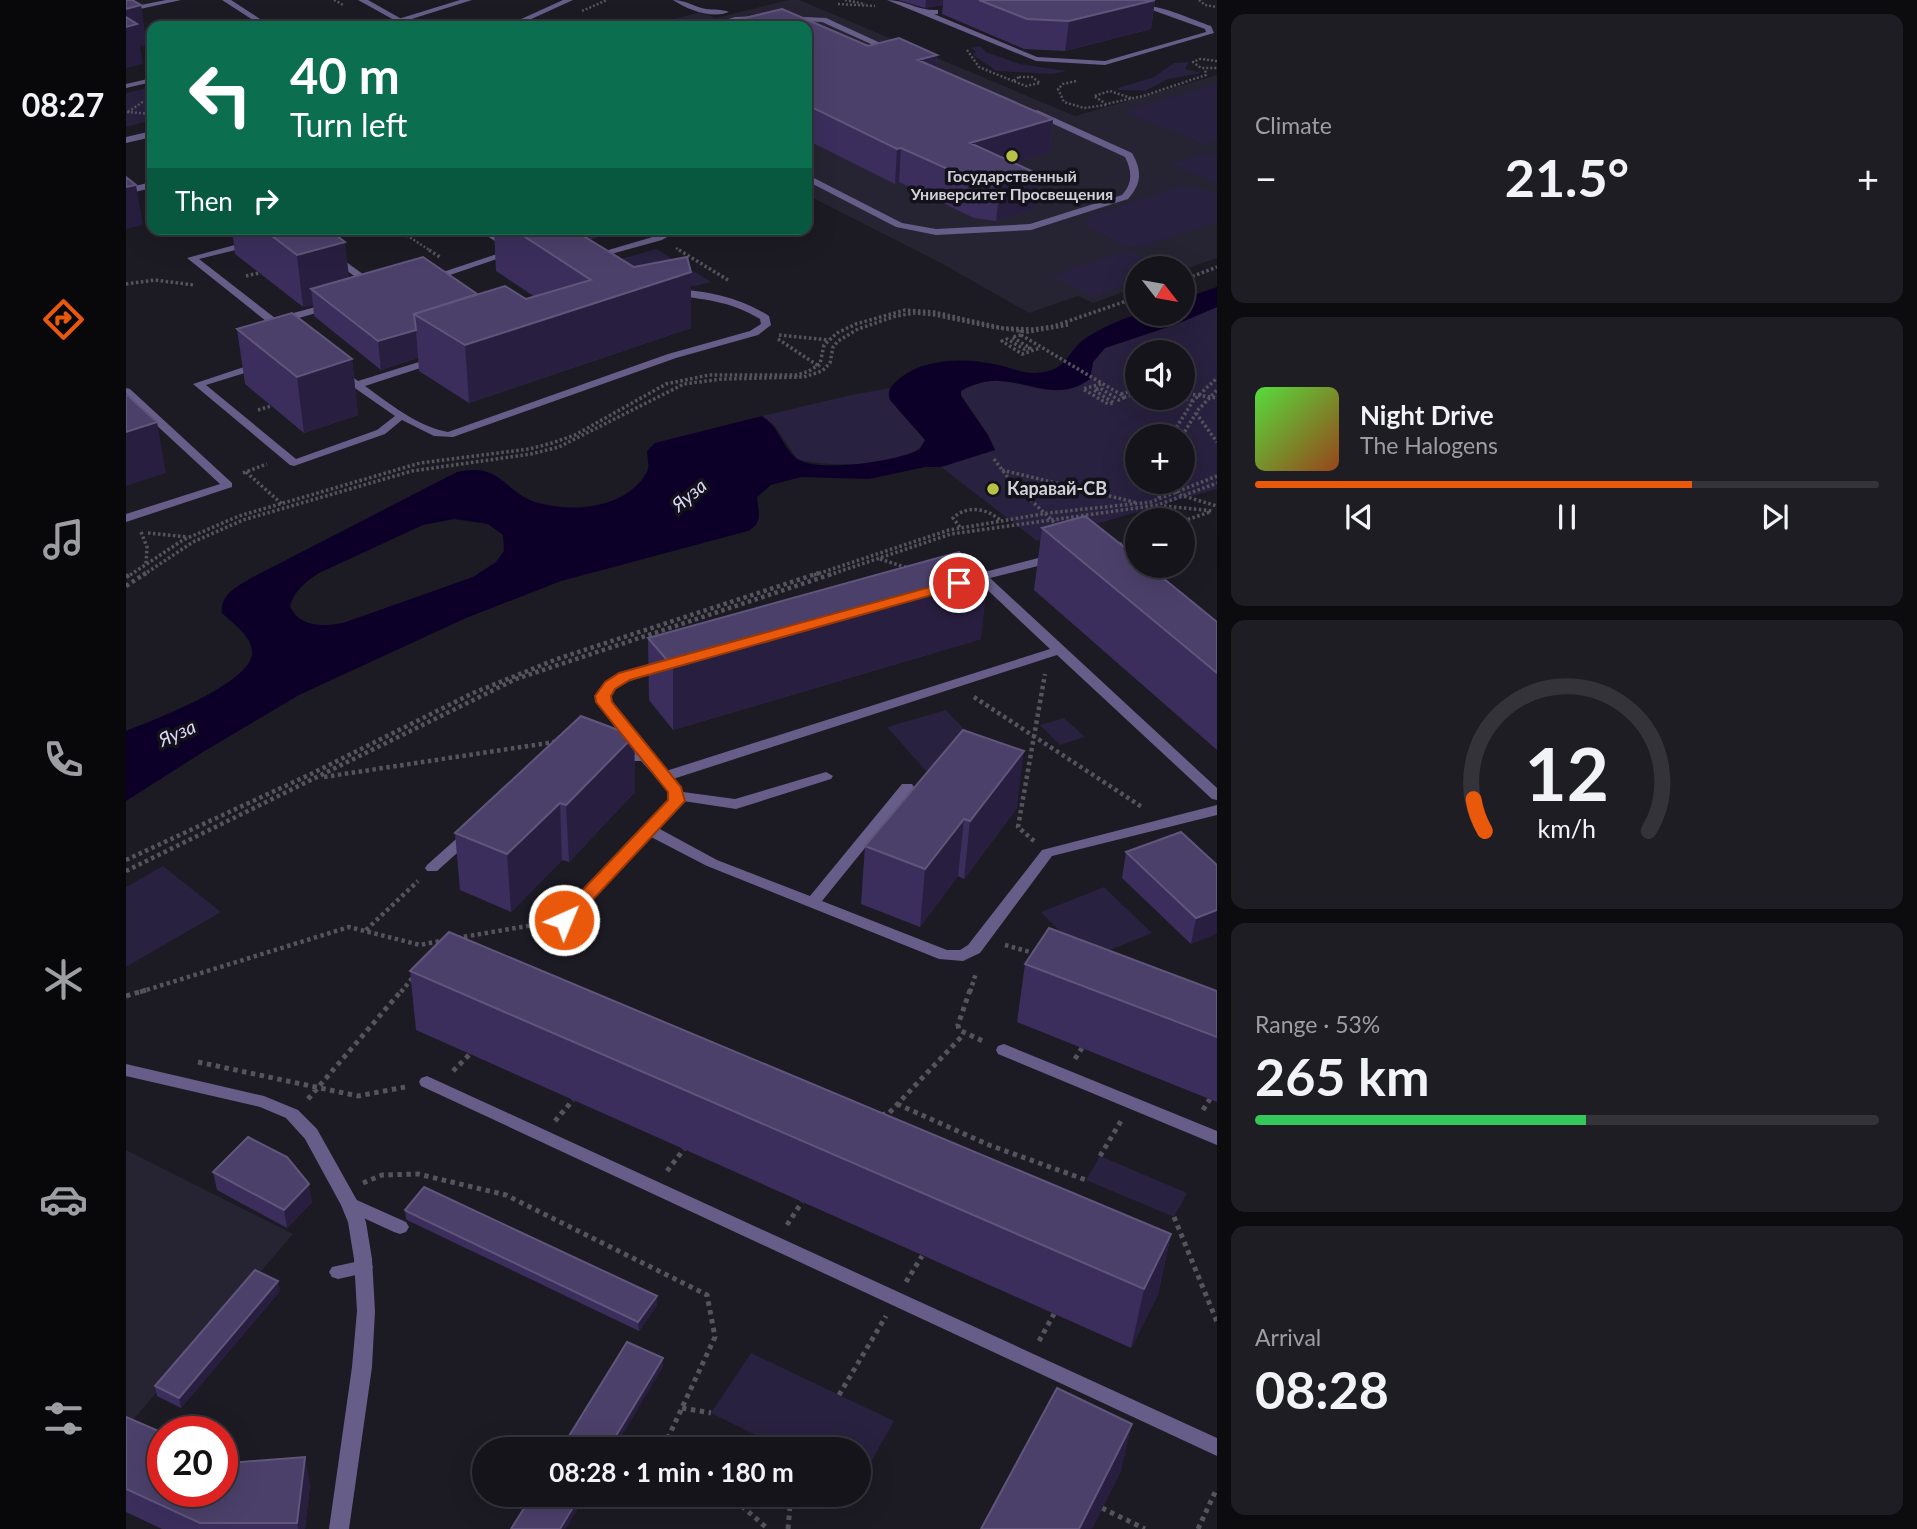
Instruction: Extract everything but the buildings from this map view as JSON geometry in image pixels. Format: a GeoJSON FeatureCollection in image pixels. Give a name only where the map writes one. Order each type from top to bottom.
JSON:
{"type":"FeatureCollection","features":[{"type":"Feature","properties":{"kind":"street"},"geometry":{"type":"LineString","coordinates":[[126,10],[177,0]]}},
{"type":"Feature","properties":{"kind":"street"},"geometry":{"type":"LineString","coordinates":[[226,0],[259,21]]}},
{"type":"Feature","properties":{"kind":"street"},"geometry":{"type":"LineString","coordinates":[[362,0],[399,20],[468,0]]}},
{"type":"Feature","properties":{"kind":"street"},"geometry":{"type":"LineString","coordinates":[[521,21],[569,0]]}},
{"type":"Feature","properties":{"kind":"street"},"geometry":{"type":"LineString","coordinates":[[677,0],[734,19]]}},
{"type":"Feature","properties":{"kind":"street"},"geometry":{"type":"LineString","coordinates":[[891,0],[1037,59],[1105,63],[1210,33],[1208,28],[1153,8],[1125,9]]}},
{"type":"Feature","properties":{"kind":"street"},"geometry":{"type":"LineString","coordinates":[[927,14],[939,11]]}},
{"type":"Feature","properties":{"kind":"street"},"geometry":{"type":"LineString","coordinates":[[727,21],[817,19],[900,53]]}},
{"type":"Feature","properties":{"kind":"street"},"geometry":{"type":"LineString","coordinates":[[126,86],[147,81]]}},
{"type":"Feature","properties":{"kind":"street"},"geometry":{"type":"LineString","coordinates":[[812,181],[899,225],[936,232],[1031,227],[1125,197],[1136,177],[1129,155],[1026,109]]}},
{"type":"Feature","properties":{"kind":"street"},"geometry":{"type":"LineString","coordinates":[[126,140],[147,135]]}},
{"type":"Feature","properties":{"kind":"street"},"geometry":{"type":"LineString","coordinates":[[126,191],[147,186]]}},
{"type":"Feature","properties":{"kind":"street"},"geometry":{"type":"LineString","coordinates":[[314,235],[319,246],[368,282]]}},
{"type":"Feature","properties":{"kind":"street"},"geometry":{"type":"LineString","coordinates":[[491,235],[517,251]]}},
{"type":"Feature","properties":{"kind":"street"},"geometry":{"type":"LineString","coordinates":[[594,267],[583,259],[664,235]]}},
{"type":"Feature","properties":{"kind":"street"},"geometry":{"type":"LineString","coordinates":[[270,239],[191,258],[291,336]]}},
{"type":"Feature","properties":{"kind":"street"},"geometry":{"type":"LineString","coordinates":[[429,277],[517,251],[530,252]]}},
{"type":"Feature","properties":{"kind":"street"},"geometry":{"type":"LineString","coordinates":[[442,274],[463,288]]}},
{"type":"Feature","properties":{"kind":"street"},"geometry":{"type":"LineString","coordinates":[[328,364],[401,416],[436,434],[455,433],[672,356],[754,332],[766,325],[765,318],[740,302],[707,295],[660,291]]}},
{"type":"Feature","properties":{"kind":"street"},"geometry":{"type":"LineString","coordinates":[[273,322],[338,303]]}},
{"type":"Feature","properties":{"kind":"street"},"geometry":{"type":"LineString","coordinates":[[357,385],[447,356]]}},
{"type":"Feature","properties":{"kind":"street"},"geometry":{"type":"LineString","coordinates":[[272,362],[198,384],[294,463],[370,437],[386,429],[401,416]]}},
{"type":"Feature","properties":{"kind":"street"},"geometry":{"type":"LineString","coordinates":[[126,391],[228,485],[126,518]]}},
{"type":"Feature","properties":{"kind":"street"},"geometry":{"type":"LineString","coordinates":[[959,583],[1067,555]]}},
{"type":"Feature","properties":{"kind":"street"},"geometry":{"type":"LineString","coordinates":[[981,577],[1217,796]]}},
{"type":"Feature","properties":{"kind":"street"},"geometry":{"type":"LineString","coordinates":[[663,777],[1059,650]]}},
{"type":"Feature","properties":{"kind":"street"},"geometry":{"type":"LineString","coordinates":[[678,662],[616,681],[603,696],[604,702],[677,796],[736,804],[826,776]]}},
{"type":"Feature","properties":{"kind":"street"},"geometry":{"type":"LineString","coordinates":[[622,762],[645,756]]}},
{"type":"Feature","properties":{"kind":"street"},"geometry":{"type":"LineString","coordinates":[[812,903],[907,787]]}},
{"type":"Feature","properties":{"kind":"street"},"geometry":{"type":"LineString","coordinates":[[564,920],[674,806],[677,796]]}},
{"type":"Feature","properties":{"kind":"street"},"geometry":{"type":"LineString","coordinates":[[650,830],[707,869],[812,903],[945,955],[964,956],[981,939],[1047,853],[1217,810]]}},
{"type":"Feature","properties":{"kind":"street"},"geometry":{"type":"LineString","coordinates":[[432,868],[481,824]]}},
{"type":"Feature","properties":{"kind":"street"},"geometry":{"type":"LineString","coordinates":[[1004,1050],[1217,1138]]}},
{"type":"Feature","properties":{"kind":"street"},"geometry":{"type":"LineString","coordinates":[[126,1070],[264,1102],[292,1114],[312,1134],[347,1198],[357,1222],[364,1268],[366,1311],[362,1367],[339,1529]]}},
{"type":"Feature","properties":{"kind":"street"},"geometry":{"type":"LineString","coordinates":[[427,1082],[1217,1447]]}},
{"type":"Feature","properties":{"kind":"street"},"geometry":{"type":"LineString","coordinates":[[347,1198],[400,1227]]}},
{"type":"Feature","properties":{"kind":"street"},"geometry":{"type":"LineString","coordinates":[[338,1272],[364,1268]]}},
{"type":"Feature","properties":{"kind":"path"},"geometry":{"type":"LineString","coordinates":[[845,0],[869,6]]}},
{"type":"Feature","properties":{"kind":"path"},"geometry":{"type":"LineString","coordinates":[[830,4],[907,6]]}},
{"type":"Feature","properties":{"kind":"path"},"geometry":{"type":"LineString","coordinates":[[990,39],[970,47],[968,55],[978,67],[1023,86],[1040,83],[1028,77],[1013,80]]}},
{"type":"Feature","properties":{"kind":"path"},"geometry":{"type":"LineString","coordinates":[[1217,61],[1200,59],[1191,63],[1205,69],[1217,68]]}},
{"type":"Feature","properties":{"kind":"path"},"geometry":{"type":"LineString","coordinates":[[1081,80],[1060,86],[1058,92],[1068,105],[1081,108],[1131,98],[1206,75],[1205,69]]}},
{"type":"Feature","properties":{"kind":"path"},"geometry":{"type":"LineString","coordinates":[[1107,104],[1097,101],[1094,96],[1110,92],[1131,98]]}},
{"type":"Feature","properties":{"kind":"path"},"geometry":{"type":"LineString","coordinates":[[126,112],[147,114]]}},
{"type":"Feature","properties":{"kind":"path"},"geometry":{"type":"LineString","coordinates":[[406,235],[441,258]]}},
{"type":"Feature","properties":{"kind":"path"},"geometry":{"type":"LineString","coordinates":[[659,238],[748,292],[740,302]]}},
{"type":"Feature","properties":{"kind":"path"},"geometry":{"type":"LineString","coordinates":[[1195,276],[1217,267]]}},
{"type":"Feature","properties":{"kind":"path"},"geometry":{"type":"LineString","coordinates":[[126,284],[155,280],[193,285],[217,279]]}},
{"type":"Feature","properties":{"kind":"path"},"geometry":{"type":"LineString","coordinates":[[1041,347],[1022,354],[1002,341],[1007,339],[1024,349],[1030,348],[1012,337],[1021,332],[1055,326],[1125,302]]}},
{"type":"Feature","properties":{"kind":"path"},"geometry":{"type":"LineString","coordinates":[[126,577],[188,537],[239,516],[420,463],[529,449],[552,443],[575,435],[666,384],[725,374],[802,374],[822,361],[824,345],[829,340],[856,324],[905,310],[926,310],[1021,332],[1041,347],[1125,397]]}},
{"type":"Feature","properties":{"kind":"path"},"geometry":{"type":"LineString","coordinates":[[126,586],[209,533],[285,507],[412,471],[531,454],[559,447],[684,384],[722,379],[790,379],[814,375],[830,363],[833,347],[839,340],[864,327],[907,313],[929,314],[992,329],[1021,332],[1044,332],[1068,325]]}},
{"type":"Feature","properties":{"kind":"path"},"geometry":{"type":"LineString","coordinates":[[826,368],[818,366],[771,334],[829,340]]}},
{"type":"Feature","properties":{"kind":"path"},"geometry":{"type":"LineString","coordinates":[[1195,399],[1217,378]]}},
{"type":"Feature","properties":{"kind":"path"},"geometry":{"type":"LineString","coordinates":[[1102,383],[1083,389],[1108,404],[1114,402],[1094,390],[1100,388],[1118,400],[1125,397]]}},
{"type":"Feature","properties":{"kind":"path"},"geometry":{"type":"LineString","coordinates":[[1189,424],[1217,390]]}},
{"type":"Feature","properties":{"kind":"path"},"geometry":{"type":"LineString","coordinates":[[1120,394],[1125,393]]}},
{"type":"Feature","properties":{"kind":"path"},"geometry":{"type":"LineString","coordinates":[[1198,395],[1217,398]]}},
{"type":"Feature","properties":{"kind":"path"},"geometry":{"type":"LineString","coordinates":[[1196,413],[1217,442]]}},
{"type":"Feature","properties":{"kind":"path"},"geometry":{"type":"LineString","coordinates":[[222,480],[288,458]]}},
{"type":"Feature","properties":{"kind":"path"},"geometry":{"type":"LineString","coordinates":[[994,459],[1002,470],[1048,513],[1049,518],[1067,533]]}},
{"type":"Feature","properties":{"kind":"path"},"geometry":{"type":"LineString","coordinates":[[1002,470],[1142,504],[1216,509]]}},
{"type":"Feature","properties":{"kind":"path"},"geometry":{"type":"LineString","coordinates":[[246,472],[285,507]]}},
{"type":"Feature","properties":{"kind":"path"},"geometry":{"type":"LineString","coordinates":[[1195,486],[1217,476]]}},
{"type":"Feature","properties":{"kind":"path"},"geometry":{"type":"LineString","coordinates":[[1159,494],[1160,500]]}},
{"type":"Feature","properties":{"kind":"path"},"geometry":{"type":"LineString","coordinates":[[126,860],[311,774],[431,712],[512,676],[872,555],[960,527],[1048,513],[1142,504],[1178,494],[1216,509]]}},
{"type":"Feature","properties":{"kind":"path"},"geometry":{"type":"LineString","coordinates":[[1195,517],[1216,509]]}},
{"type":"Feature","properties":{"kind":"path"},"geometry":{"type":"LineString","coordinates":[[960,527],[953,518],[965,510],[986,511],[1000,520]]}},
{"type":"Feature","properties":{"kind":"path"},"geometry":{"type":"LineString","coordinates":[[146,565],[146,539],[137,529],[151,534],[188,537]]}},
{"type":"Feature","properties":{"kind":"path"},"geometry":{"type":"LineString","coordinates":[[1112,547],[1125,542]]}},
{"type":"Feature","properties":{"kind":"path"},"geometry":{"type":"LineString","coordinates":[[872,555],[912,569]]}},
{"type":"Feature","properties":{"kind":"path"},"geometry":{"type":"LineString","coordinates":[[1034,658],[1046,668],[1018,827],[1047,853]]}},
{"type":"Feature","properties":{"kind":"path"},"geometry":{"type":"LineString","coordinates":[[952,684],[1034,734],[1164,822]]}},
{"type":"Feature","properties":{"kind":"path"},"geometry":{"type":"LineString","coordinates":[[311,774],[318,778],[558,740],[568,744]]}},
{"type":"Feature","properties":{"kind":"path"},"geometry":{"type":"LineString","coordinates":[[365,930],[432,868]]}},
{"type":"Feature","properties":{"kind":"path"},"geometry":{"type":"LineString","coordinates":[[126,996],[349,927],[420,945],[564,920]]}},
{"type":"Feature","properties":{"kind":"path"},"geometry":{"type":"LineString","coordinates":[[981,939],[1047,957]]}},
{"type":"Feature","properties":{"kind":"path"},"geometry":{"type":"LineString","coordinates":[[433,952],[446,940]]}},
{"type":"Feature","properties":{"kind":"path"},"geometry":{"type":"LineString","coordinates":[[964,956],[975,969],[976,975],[958,1025],[959,1030],[1004,1050]]}},
{"type":"Feature","properties":{"kind":"path"},"geometry":{"type":"LineString","coordinates":[[292,1114],[321,1087],[416,973]]}},
{"type":"Feature","properties":{"kind":"path"},"geometry":{"type":"LineString","coordinates":[[878,1116],[889,1113],[964,1034]]}},
{"type":"Feature","properties":{"kind":"path"},"geometry":{"type":"LineString","coordinates":[[191,1060],[358,1096],[427,1082]]}},
{"type":"Feature","properties":{"kind":"path"},"geometry":{"type":"LineString","coordinates":[[1100,1157],[1133,1103]]}},
{"type":"Feature","properties":{"kind":"path"},"geometry":{"type":"LineString","coordinates":[[898,1104],[989,1145],[1086,1180]]}},
{"type":"Feature","properties":{"kind":"path"},"geometry":{"type":"LineString","coordinates":[[347,1198],[382,1175],[418,1174],[506,1195],[707,1294],[715,1337],[668,1437]]}},
{"type":"Feature","properties":{"kind":"path"},"geometry":{"type":"LineString","coordinates":[[1174,1217],[1217,1322]]}},
{"type":"Feature","properties":{"kind":"path"},"geometry":{"type":"LineString","coordinates":[[839,1395],[896,1299]]}},
{"type":"Feature","properties":{"kind":"path"},"geometry":{"type":"LineString","coordinates":[[1028,1360],[1054,1314]]}},
{"type":"Feature","properties":{"kind":"path"},"geometry":{"type":"LineString","coordinates":[[682,1408],[711,1413]]}},
{"type":"Feature","properties":{"kind":"path"},"geometry":{"type":"LineString","coordinates":[[1198,1529],[1217,1488]]}},
{"type":"Feature","properties":{"kind":"path"},"geometry":{"type":"LineString","coordinates":[[742,1507],[768,1529]]}},
{"type":"Feature","properties":{"kind":"path"},"geometry":{"type":"LineString","coordinates":[[788,1529],[789,1507]]}},
{"type":"Feature","properties":{"kind":"path"},"geometry":{"type":"LineString","coordinates":[[1102,1508],[1145,1529]]}},
{"type":"Feature","properties":{"kind":"shaded area","name":"Государственный Университет Просвещения"},"geometry":{"type":"Polygon","coordinates":[[[788,0],[799,0],[1075,116],[1217,75],[1217,258],[1195,266],[1195,256],[1125,256],[1125,291],[1093,303],[1078,296],[1029,313],[941,263],[812,198],[812,21],[667,21],[700,12],[716,18],[788,0]]]}},
{"type":"Feature","properties":{"kind":"shaded area"},"geometry":{"type":"Polygon","coordinates":[[[980,46],[986,52],[1020,64],[1067,71],[1052,74],[996,71],[973,55],[976,52],[971,48],[980,46]]]}},
{"type":"Feature","properties":{"kind":"shaded area"},"geometry":{"type":"Polygon","coordinates":[[[1189,62],[1185,69],[1202,73],[1168,79],[1145,91],[1118,90],[1154,77],[1174,63],[1189,62]]]}},
{"type":"Feature","properties":{"kind":"shaded area"},"geometry":{"type":"Polygon","coordinates":[[[1217,84],[1217,141],[1204,145],[1124,111],[1217,84]]]}},
{"type":"Feature","properties":{"kind":"shaded area"},"geometry":{"type":"Polygon","coordinates":[[[147,88],[147,121],[126,127],[126,93],[147,88]]]}},
{"type":"Feature","properties":{"kind":"shaded area"},"geometry":{"type":"Polygon","coordinates":[[[1208,153],[1217,157],[1217,184],[1171,164],[1208,153]]]}},
{"type":"Feature","properties":{"kind":"shaded area"},"geometry":{"type":"Polygon","coordinates":[[[1177,187],[1196,187],[1217,194],[1217,222],[1140,247],[1123,246],[1084,224],[1091,215],[1177,187]]]}},
{"type":"Feature","properties":{"kind":"shaded area"},"geometry":{"type":"Polygon","coordinates":[[[656,249],[711,282],[695,286],[637,281],[603,264],[656,249]]]}},
{"type":"Feature","properties":{"kind":"shaded area"},"geometry":{"type":"Polygon","coordinates":[[[1127,250],[1139,256],[1125,256],[1125,286],[1093,297],[1051,276],[1127,250]]]}},
{"type":"Feature","properties":{"kind":"shaded area"},"geometry":{"type":"Polygon","coordinates":[[[1217,307],[1217,489],[1151,508],[1125,508],[1125,516],[1037,541],[941,467],[995,450],[961,391],[979,383],[994,381],[1067,390],[1090,379],[1093,362],[1105,348],[1125,341],[1125,410],[1195,410],[1195,340],[1129,340],[1171,326],[1195,326],[1195,316],[1217,307]]]}},
{"type":"Feature","properties":{"kind":"shaded area"},"geometry":{"type":"Polygon","coordinates":[[[890,388],[888,394],[898,410],[925,439],[918,449],[888,461],[826,464],[797,459],[775,426],[762,416],[851,395],[890,388]]]}},
{"type":"Feature","properties":{"kind":"shaded area"},"geometry":{"type":"Polygon","coordinates":[[[946,710],[1011,779],[953,782],[927,772],[887,727],[946,710]]]}},
{"type":"Feature","properties":{"kind":"shaded area"},"geometry":{"type":"Polygon","coordinates":[[[1064,718],[1085,737],[1060,745],[1040,725],[1064,718]]]}},
{"type":"Feature","properties":{"kind":"shaded area"},"geometry":{"type":"Polygon","coordinates":[[[163,866],[221,912],[126,967],[126,887],[163,866]]]}},
{"type":"Feature","properties":{"kind":"shaded area"},"geometry":{"type":"Polygon","coordinates":[[[1104,887],[1152,933],[1088,959],[1041,912],[1104,887]]]}},
{"type":"Feature","properties":{"kind":"shaded area"},"geometry":{"type":"Polygon","coordinates":[[[126,1150],[293,1234],[126,1428],[126,1150]]]}},
{"type":"Feature","properties":{"kind":"shaded area"},"geometry":{"type":"Polygon","coordinates":[[[1100,1156],[1187,1193],[1174,1217],[1086,1180],[1100,1156]]]}},
{"type":"Feature","properties":{"kind":"shaded area"},"geometry":{"type":"Polygon","coordinates":[[[751,1353],[894,1421],[871,1462],[871,1437],[760,1437],[711,1413],[751,1353]]]}},
{"type":"Feature","properties":{"kind":"water"},"geometry":{"type":"Polygon","coordinates":[[[1217,287],[1217,307],[1195,316],[1195,295],[1217,287]]]}},
{"type":"Feature","properties":{"kind":"water","name":"Яуза"},"geometry":{"type":"Polygon","coordinates":[[[1125,319],[1125,326],[1171,326],[1105,348],[1093,362],[1090,379],[1078,386],[1056,390],[994,381],[979,383],[961,391],[961,396],[995,450],[941,467],[925,467],[869,479],[801,477],[771,485],[757,497],[758,520],[748,531],[561,581],[466,618],[299,695],[126,801],[126,731],[200,699],[238,675],[249,663],[252,651],[248,639],[222,613],[224,601],[231,591],[253,577],[457,472],[484,471],[502,480],[517,493],[539,503],[568,507],[599,505],[627,493],[638,484],[648,469],[647,451],[655,443],[762,416],[773,426],[791,453],[806,463],[858,464],[895,458],[920,449],[925,440],[890,400],[889,393],[893,385],[911,371],[935,363],[961,360],[1026,372],[1046,372],[1061,365],[1079,343],[1125,319]],[[454,519],[423,525],[319,573],[301,587],[290,606],[305,622],[320,625],[343,623],[473,577],[496,562],[504,551],[503,535],[488,524],[454,519]]]}},
{"type":"Feature","properties":{"kind":"place","name":"Государственный Университет Просвещения"},"geometry":{"type":"Point","coordinates":[1012,156]}},
{"type":"Feature","properties":{"kind":"place","name":"Каравай-СВ"},"geometry":{"type":"Point","coordinates":[993,489]}},
{"type":"Feature","properties":{"kind":"route"},"geometry":{"type":"LineString","coordinates":[[564,920],[677,801],[676,791],[604,702],[603,696],[610,685],[624,677],[959,583]]}}]}
